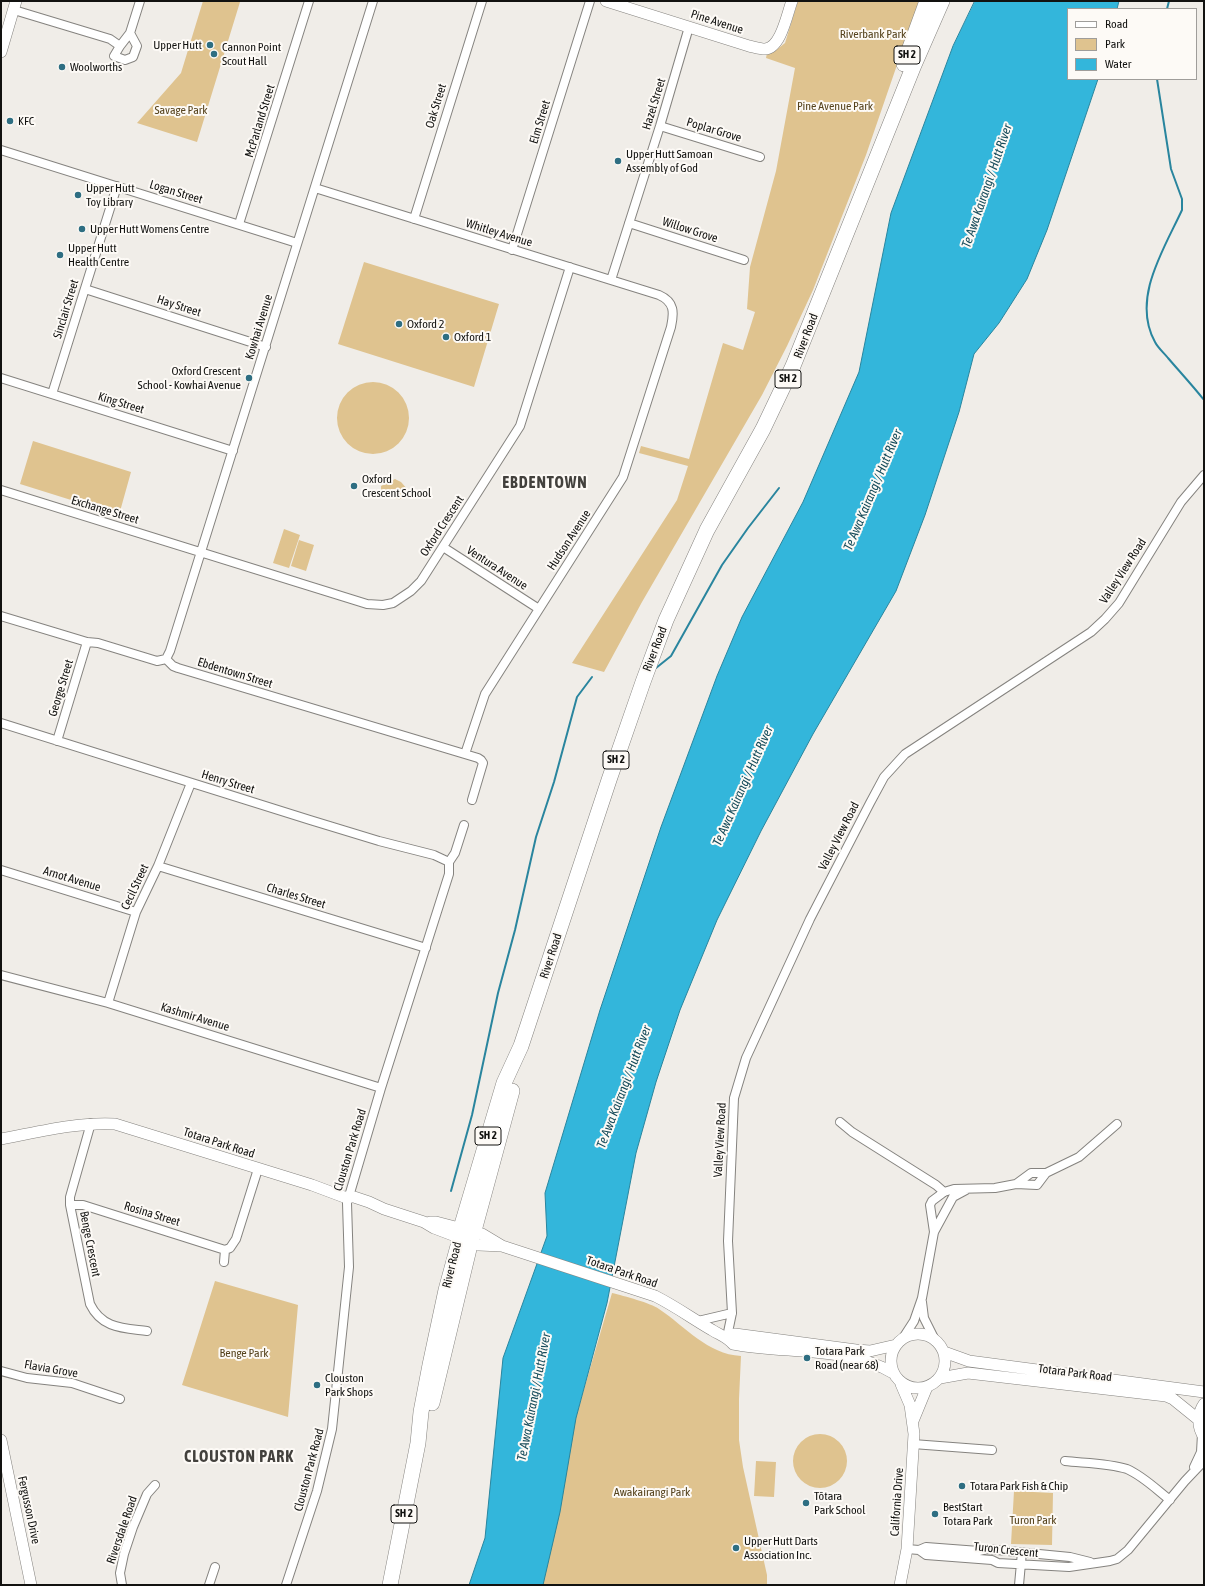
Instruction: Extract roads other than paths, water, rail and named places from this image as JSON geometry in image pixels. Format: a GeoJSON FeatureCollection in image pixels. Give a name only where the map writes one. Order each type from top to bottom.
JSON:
{"type":"FeatureCollection","features":[{"type":"Feature","properties":{"kind":"highway","name":"River Road"},"geometry":{"type":"LineString","coordinates":[[831,269],[927,1]]}},
{"type":"Feature","properties":{"kind":"highway"},"geometry":{"type":"LineString","coordinates":[[914,65],[937,1]]}},
{"type":"Feature","properties":{"kind":"highway","name":"River Road"},"geometry":{"type":"LineString","coordinates":[[390,1585],[418,1444],[429,1414],[466,1235],[504,1083],[521,1046],[642,682],[666,620],[708,530],[777,402],[804,340],[831,269],[914,65],[942,1]]}},
{"type":"Feature","properties":{"kind":"street"},"geometry":{"type":"LineString","coordinates":[[130,33],[137,46],[133,57],[125,60],[114,56],[130,33],[140,1]]}},
{"type":"Feature","properties":{"kind":"street","name":"McParland Street"},"geometry":{"type":"LineString","coordinates":[[239,224],[309,1]]}},
{"type":"Feature","properties":{"kind":"street","name":"Kowhai Avenue"},"geometry":{"type":"LineString","coordinates":[[166,659],[169,655],[266,347],[373,1]]}},
{"type":"Feature","properties":{"kind":"street","name":"Oak Street"},"geometry":{"type":"LineString","coordinates":[[414,219],[482,1]]}},
{"type":"Feature","properties":{"kind":"street","name":"Elm Street"},"geometry":{"type":"LineString","coordinates":[[512,250],[590,1]]}},
{"type":"Feature","properties":{"kind":"street","name":"Pine Avenue"},"geometry":{"type":"LineString","coordinates":[[606,1],[759,48],[768,48],[774,44],[779,37],[792,1]]}},
{"type":"Feature","properties":{"kind":"street"},"geometry":{"type":"LineString","coordinates":[[1,52],[15,5],[110,39],[120,46]]}},
{"type":"Feature","properties":{"kind":"street","name":"Hazel Street"},"geometry":{"type":"LineString","coordinates":[[611,280],[660,126],[689,27]]}},
{"type":"Feature","properties":{"kind":"street","name":"Poplar Grove"},"geometry":{"type":"LineString","coordinates":[[660,126],[760,157]]}},
{"type":"Feature","properties":{"kind":"street","name":"Logan Street"},"geometry":{"type":"LineString","coordinates":[[1,150],[297,243]]}},
{"type":"Feature","properties":{"kind":"street","name":"Sinclair Street"},"geometry":{"type":"LineString","coordinates":[[52,394],[117,186]]}},
{"type":"Feature","properties":{"kind":"street","name":"Whitley Avenue"},"geometry":{"type":"LineString","coordinates":[[315,188],[659,295],[668,300],[672,305]]}},
{"type":"Feature","properties":{"kind":"street","name":"Willow Grove"},"geometry":{"type":"LineString","coordinates":[[629,223],[744,260]]}},
{"type":"Feature","properties":{"kind":"street","name":"Oxford Crescent"},"geometry":{"type":"LineString","coordinates":[[201,552],[374,606],[393,603],[411,592],[421,581],[443,548],[520,426],[570,267]]}},
{"type":"Feature","properties":{"kind":"street","name":"Hay Street"},"geometry":{"type":"LineString","coordinates":[[84,289],[266,347]]}},
{"type":"Feature","properties":{"kind":"street","name":"Hudson Avenue"},"geometry":{"type":"LineString","coordinates":[[465,754],[485,694],[623,477],[671,327],[673,313],[672,305]]}},
{"type":"Feature","properties":{"kind":"street","name":"King Street"},"geometry":{"type":"LineString","coordinates":[[1,378],[233,451]]}},
{"type":"Feature","properties":{"kind":"street","name":"Valley View Road"},"geometry":{"type":"LineString","coordinates":[[727,1338],[732,1313],[728,1241],[734,1098],[746,1058],[781,981],[810,919],[873,796],[884,777],[906,754],[1091,632],[1105,620],[1120,603],[1181,502],[1204,475]]}},
{"type":"Feature","properties":{"kind":"street","name":"Exchange Street"},"geometry":{"type":"LineString","coordinates":[[1,490],[201,552]]}},
{"type":"Feature","properties":{"kind":"street","name":"Ventura Avenue"},"geometry":{"type":"LineString","coordinates":[[443,548],[538,609]]}},
{"type":"Feature","properties":{"kind":"street","name":"Ebdentown Street"},"geometry":{"type":"LineString","coordinates":[[1,616],[157,661],[166,659],[173,666],[178,668],[478,758],[482,760],[483,764],[472,800]]}},
{"type":"Feature","properties":{"kind":"street","name":"George Street"},"geometry":{"type":"LineString","coordinates":[[57,741],[87,642]]}},
{"type":"Feature","properties":{"kind":"street","name":"Henry Street"},"geometry":{"type":"LineString","coordinates":[[1,723],[371,838],[434,854],[449,862]]}},
{"type":"Feature","properties":{"kind":"street","name":"Cecil Street"},"geometry":{"type":"LineString","coordinates":[[108,1003],[136,912],[158,866],[191,783]]}},
{"type":"Feature","properties":{"kind":"street","name":"Clouston Park Road"},"geometry":{"type":"LineString","coordinates":[[286,1585],[317,1491],[332,1429],[349,1267],[347,1203],[381,1088],[449,874],[449,862],[455,853],[464,826]]}},
{"type":"Feature","properties":{"kind":"street","name":"Charles Street"},"geometry":{"type":"LineString","coordinates":[[158,866],[426,948]]}},
{"type":"Feature","properties":{"kind":"street","name":"Arnot Avenue"},"geometry":{"type":"LineString","coordinates":[[1,870],[136,912]]}},
{"type":"Feature","properties":{"kind":"street","name":"Kashmir Avenue"},"geometry":{"type":"LineString","coordinates":[[1,975],[108,1003],[381,1088]]}},
{"type":"Feature","properties":{"kind":"street"},"geometry":{"type":"LineString","coordinates":[[840,1122],[852,1132],[936,1185],[944,1192]]}},
{"type":"Feature","properties":{"kind":"street","name":"Totara Park Road"},"geometry":{"type":"LineString","coordinates":[[1,1139],[91,1123],[115,1124],[312,1185],[344,1197],[369,1202],[390,1211],[424,1222],[436,1222],[466,1235],[484,1245],[502,1246],[655,1296],[698,1321],[710,1330],[727,1338],[733,1344],[857,1358],[883,1367],[892,1373]]}},
{"type":"Feature","properties":{"kind":"street","name":"Benge Crescent"},"geometry":{"type":"LineString","coordinates":[[91,1123],[71,1189],[70,1205],[88,1296],[94,1313],[100,1318],[112,1325],[147,1331]]}},
{"type":"Feature","properties":{"kind":"street"},"geometry":{"type":"LineString","coordinates":[[1016,1184],[1031,1174],[1046,1173],[1079,1157],[1118,1124]]}},
{"type":"Feature","properties":{"kind":"street"},"geometry":{"type":"LineString","coordinates":[[224,1262],[226,1250],[230,1248],[236,1239],[258,1169]]}},
{"type":"Feature","properties":{"kind":"street"},"geometry":{"type":"LineString","coordinates":[[934,1232],[930,1205],[932,1201],[944,1192],[954,1189],[966,1190],[995,1188],[1016,1184],[1037,1185],[1046,1173]]}},
{"type":"Feature","properties":{"kind":"street"},"geometry":{"type":"LineString","coordinates":[[922,1298],[924,1318],[935,1340],[944,1352],[945,1365],[940,1378],[927,1387],[914,1389],[901,1384],[892,1373],[890,1358],[914,1321],[922,1298],[934,1232],[953,1197],[966,1190]]}},
{"type":"Feature","properties":{"kind":"street","name":"Rosina Street"},"geometry":{"type":"LineString","coordinates":[[70,1205],[83,1205],[226,1250]]}},
{"type":"Feature","properties":{"kind":"street"},"geometry":{"type":"LineString","coordinates":[[698,1321],[732,1313]]}},
{"type":"Feature","properties":{"kind":"street"},"geometry":{"type":"LineString","coordinates":[[727,1338],[735,1334],[870,1351],[900,1341],[911,1335],[920,1334],[935,1340]]}},
{"type":"Feature","properties":{"kind":"street","name":"Totara Park Road"},"geometry":{"type":"LineString","coordinates":[[944,1352],[969,1361],[1204,1392]]}},
{"type":"Feature","properties":{"kind":"street","name":"Flavia Grove"},"geometry":{"type":"LineString","coordinates":[[1,1371],[27,1378],[72,1383],[120,1399]]}},
{"type":"Feature","properties":{"kind":"street","name":"Totara Park Road"},"geometry":{"type":"LineString","coordinates":[[940,1378],[968,1374],[1166,1396],[1174,1399],[1198,1420]]}},
{"type":"Feature","properties":{"kind":"street","name":"California Drive"},"geometry":{"type":"LineString","coordinates":[[900,1585],[907,1549],[913,1444],[913,1421],[910,1405],[901,1384]]}},
{"type":"Feature","properties":{"kind":"street","name":"California Drive"},"geometry":{"type":"LineString","coordinates":[[913,1421],[927,1387]]}},
{"type":"Feature","properties":{"kind":"street"},"geometry":{"type":"LineString","coordinates":[[1203,1436],[1198,1420],[1199,1413],[1204,1404]]}},
{"type":"Feature","properties":{"kind":"street","name":"Turon Crescent"},"geometry":{"type":"LineString","coordinates":[[1185,1481],[1201,1452],[1203,1436]]}},
{"type":"Feature","properties":{"kind":"street","name":"Fergusson Drive"},"geometry":{"type":"LineString","coordinates":[[1,1440],[31,1585]]}},
{"type":"Feature","properties":{"kind":"street"},"geometry":{"type":"LineString","coordinates":[[913,1444],[992,1450]]}},
{"type":"Feature","properties":{"kind":"street"},"geometry":{"type":"LineString","coordinates":[[1065,1461],[1115,1466],[1127,1470],[1142,1478],[1170,1500]]}},
{"type":"Feature","properties":{"kind":"street","name":"Turon Crescent"},"geometry":{"type":"LineString","coordinates":[[919,1550],[926,1555],[992,1560],[998,1563],[1020,1565],[1069,1567],[1110,1561],[1123,1555],[1128,1550],[1185,1481],[1204,1461]]}},
{"type":"Feature","properties":{"kind":"street","name":"Riversdale Road"},"geometry":{"type":"LineString","coordinates":[[122,1585],[120,1573],[127,1547],[147,1494],[155,1485]]}},
{"type":"Feature","properties":{"kind":"street","name":"Turon Crescent"},"geometry":{"type":"LineString","coordinates":[[907,1549],[919,1550],[926,1547],[979,1551],[987,1549],[1070,1557],[1093,1563]]}},
{"type":"Feature","properties":{"kind":"street"},"geometry":{"type":"LineString","coordinates":[[1019,1585],[1022,1552]]}},
{"type":"Feature","properties":{"kind":"street"},"geometry":{"type":"LineString","coordinates":[[209,1585],[215,1567]]}},
{"type":"Feature","properties":{"kind":"water","name":"Te Awa Kairangi / Hutt River"},"geometry":{"type":"Polygon","coordinates":[[[975,1],[1119,1],[1117,8],[1067,8],[1067,80],[1098,80],[1047,230],[1027,279],[999,323],[974,354],[959,412],[925,515],[896,591],[813,734],[761,831],[717,920],[680,1010],[656,1082],[636,1153],[607,1303],[576,1418],[560,1512],[543,1585],[469,1585],[485,1538],[503,1358],[547,1236],[545,1193],[600,1010],[661,827],[717,676],[742,617],[803,502],[859,372],[891,213],[953,46],[975,1]]]}},
{"type":"Feature","properties":{"kind":"waterway"},"geometry":{"type":"LineString","coordinates":[[1167,8],[1169,1]]}},
{"type":"Feature","properties":{"kind":"waterway"},"geometry":{"type":"LineString","coordinates":[[1157,80],[1171,169],[1182,199],[1182,210],[1153,274],[1148,292],[1147,309],[1149,326],[1155,342],[1204,400]]}},
{"type":"Feature","properties":{"kind":"waterway"},"geometry":{"type":"LineString","coordinates":[[656,668],[671,656],[722,565],[779,488]]}},
{"type":"Feature","properties":{"kind":"waterway"},"geometry":{"type":"LineString","coordinates":[[451,1191],[472,1115],[498,993],[515,930],[536,837],[554,782],[577,697],[592,677]]}},
{"type":"Feature","properties":{"kind":"place","name":"Upper Hutt"},"geometry":{"type":"Point","coordinates":[210,45]}},
{"type":"Feature","properties":{"kind":"place","name":"Cannon Point Scout Hall"},"geometry":{"type":"Point","coordinates":[214,54]}},
{"type":"Feature","properties":{"kind":"place","name":"Woolworths"},"geometry":{"type":"Point","coordinates":[62,67]}},
{"type":"Feature","properties":{"kind":"place","name":"KFC"},"geometry":{"type":"Point","coordinates":[10,121]}},
{"type":"Feature","properties":{"kind":"place","name":"Upper Hutt Samoan Assembly of God"},"geometry":{"type":"Point","coordinates":[618,161]}},
{"type":"Feature","properties":{"kind":"place","name":"Upper Hutt Toy Library"},"geometry":{"type":"Point","coordinates":[78,195]}},
{"type":"Feature","properties":{"kind":"place","name":"Upper Hutt Womens Centre"},"geometry":{"type":"Point","coordinates":[82,229]}},
{"type":"Feature","properties":{"kind":"place","name":"Upper Hutt Health Centre"},"geometry":{"type":"Point","coordinates":[60,255]}},
{"type":"Feature","properties":{"kind":"place","name":"Oxford 2"},"geometry":{"type":"Point","coordinates":[399,324]}},
{"type":"Feature","properties":{"kind":"place","name":"Oxford 1"},"geometry":{"type":"Point","coordinates":[446,337]}},
{"type":"Feature","properties":{"kind":"place","name":"Oxford Crescent School - Kowhai Avenue"},"geometry":{"type":"Point","coordinates":[249,378]}},
{"type":"Feature","properties":{"kind":"place","name":"Oxford Crescent School"},"geometry":{"type":"Point","coordinates":[354,486]}},
{"type":"Feature","properties":{"kind":"place","name":"Totara Park Road (near 68)"},"geometry":{"type":"Point","coordinates":[807,1358]}},
{"type":"Feature","properties":{"kind":"place","name":"Clouston Park Shops"},"geometry":{"type":"Point","coordinates":[317,1385]}},
{"type":"Feature","properties":{"kind":"place","name":"Totara Park Fish & Chip"},"geometry":{"type":"Point","coordinates":[962,1486]}},
{"type":"Feature","properties":{"kind":"place","name":"Tōtara Park School"},"geometry":{"type":"Point","coordinates":[806,1503]}},
{"type":"Feature","properties":{"kind":"place","name":"BestStart Totara Park"},"geometry":{"type":"Point","coordinates":[935,1514]}},
{"type":"Feature","properties":{"kind":"place","name":"Upper Hutt Darts Association Inc."},"geometry":{"type":"Point","coordinates":[736,1548]}},
{"type":"Feature","properties":{"kind":"district","name":"EBDENTOWN"},"geometry":{"type":"Point","coordinates":[545,483]}},
{"type":"Feature","properties":{"kind":"district","name":"CLOUSTON PARK"},"geometry":{"type":"Point","coordinates":[239,1457]}},
{"type":"Feature","properties":{"kind":"park label","name":"Riverbank Park"},"geometry":{"type":"Point","coordinates":[873,34]}},
{"type":"Feature","properties":{"kind":"park label","name":"Pine Avenue Park"},"geometry":{"type":"Point","coordinates":[835,106]}},
{"type":"Feature","properties":{"kind":"park label","name":"Savage Park"},"geometry":{"type":"Point","coordinates":[181,110]}},
{"type":"Feature","properties":{"kind":"park label","name":"Benge Park"},"geometry":{"type":"Point","coordinates":[244,1353]}},
{"type":"Feature","properties":{"kind":"park label","name":"Awakairangi Park"},"geometry":{"type":"Point","coordinates":[652,1492]}},
{"type":"Feature","properties":{"kind":"park label","name":"Turon Park"},"geometry":{"type":"Point","coordinates":[1033,1520]}}]}
